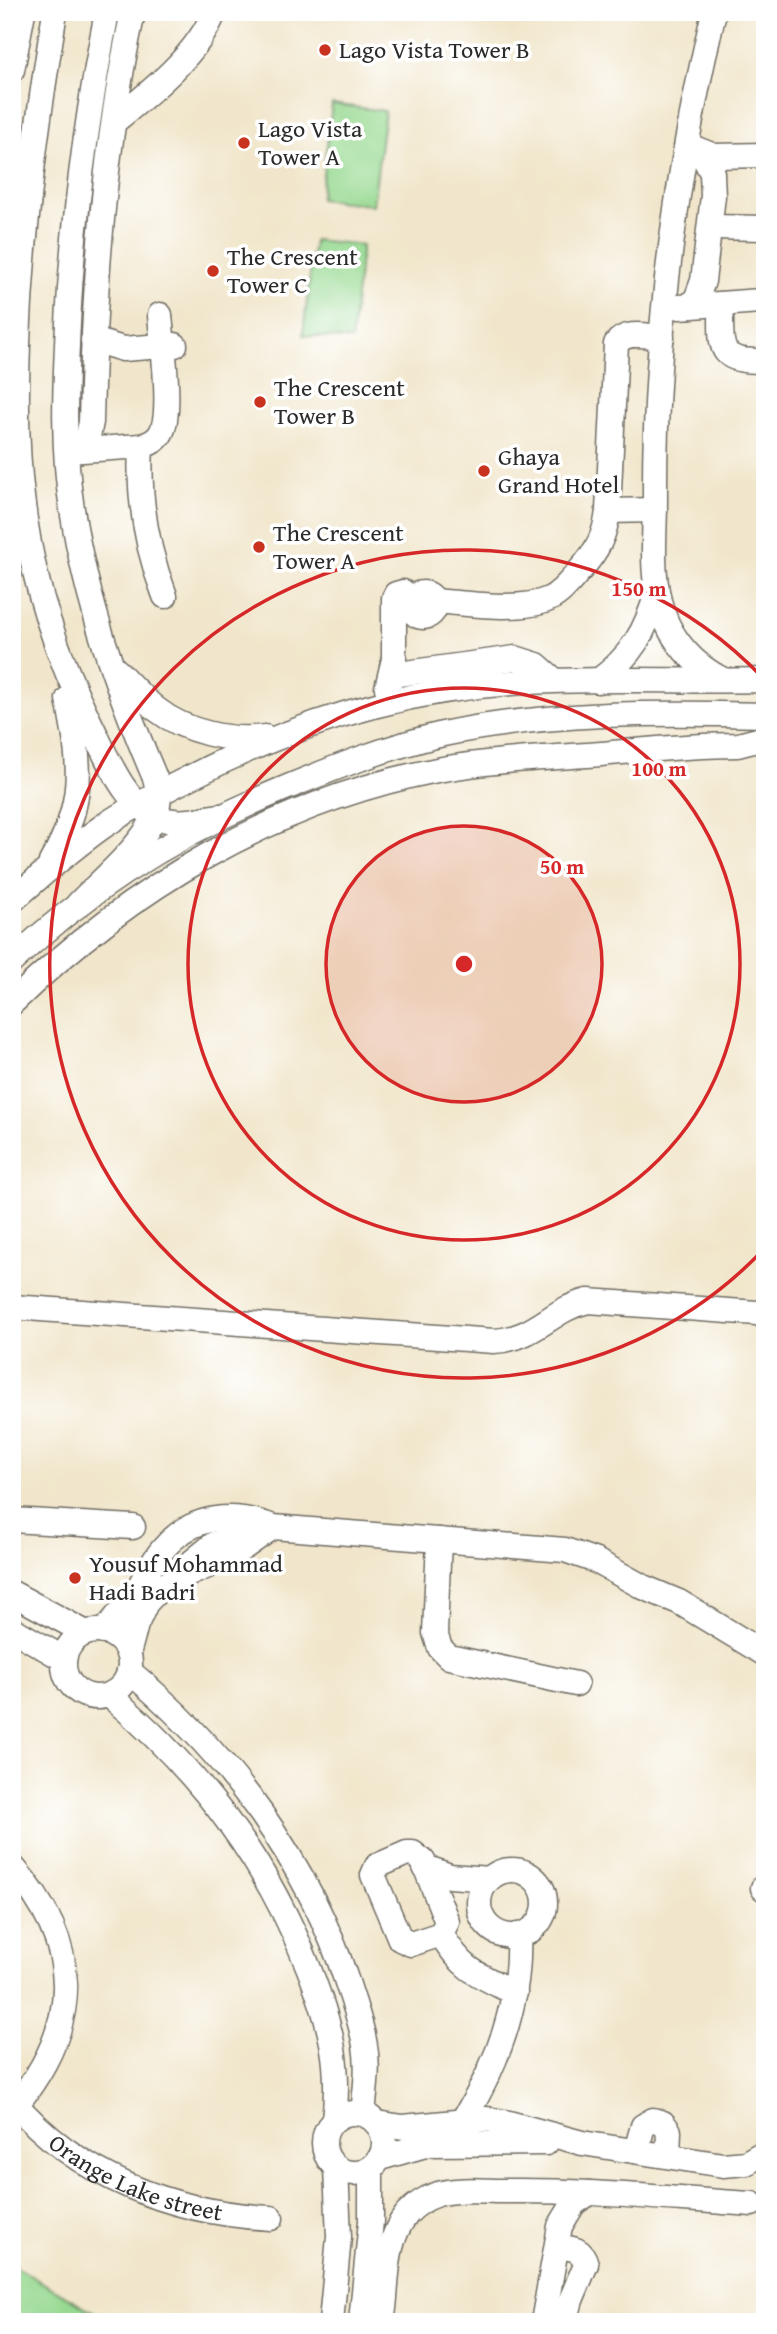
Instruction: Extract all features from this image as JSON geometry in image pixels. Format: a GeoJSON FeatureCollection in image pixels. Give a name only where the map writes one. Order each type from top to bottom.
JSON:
{"type":"FeatureCollection","features":[{"type":"Feature","properties":{"kind":"street"},"geometry":{"type":"LineString","coordinates":[[12,70],[23,12]]}},
{"type":"Feature","properties":{"kind":"street"},"geometry":{"type":"LineString","coordinates":[[48,867],[69,826],[78,784],[77,743],[56,643],[33,562],[16,473],[17,383],[25,234],[35,142],[55,12]]}},
{"type":"Feature","properties":{"kind":"street"},"geometry":{"type":"LineString","coordinates":[[114,121],[169,75],[209,25],[214,12]]}},
{"type":"Feature","properties":{"kind":"street"},"geometry":{"type":"LineString","coordinates":[[713,12],[694,148],[664,309],[655,446],[654,570],[657,592],[667,624],[685,652],[710,673],[726,681]]}},
{"type":"Feature","properties":{"kind":"street"},"geometry":{"type":"LineString","coordinates":[[12,961],[78,904],[144,835],[155,778],[110,664],[80,554],[71,507],[74,451],[65,378],[71,260],[90,110],[106,15],[132,17],[114,121],[100,227],[91,422],[88,437],[74,451]]}},
{"type":"Feature","properties":{"kind":"street"},"geometry":{"type":"LineString","coordinates":[[694,148],[725,157],[765,155]]}},
{"type":"Feature","properties":{"kind":"street"},"geometry":{"type":"LineString","coordinates":[[690,306],[701,289],[714,185],[708,162],[694,148]]}},
{"type":"Feature","properties":{"kind":"street"},"geometry":{"type":"LineString","coordinates":[[710,227],[765,228]]}},
{"type":"Feature","properties":{"kind":"street"},"geometry":{"type":"LineString","coordinates":[[664,309],[760,301],[765,298]]}},
{"type":"Feature","properties":{"kind":"street"},"geometry":{"type":"LineString","coordinates":[[721,304],[722,344],[727,354],[737,360],[765,361]]}},
{"type":"Feature","properties":{"kind":"street"},"geometry":{"type":"LineString","coordinates":[[74,451],[150,444],[163,430],[169,345],[160,315]]}},
{"type":"Feature","properties":{"kind":"street"},"geometry":{"type":"LineString","coordinates":[[381,704],[391,675],[396,594],[403,592],[425,605],[500,606],[541,602],[556,595],[598,548],[606,527],[608,506],[616,344],[618,339],[626,335],[662,337]]}},
{"type":"Feature","properties":{"kind":"street"},"geometry":{"type":"LineString","coordinates":[[93,340],[123,349],[169,345]]}},
{"type":"Feature","properties":{"kind":"street"},"geometry":{"type":"LineString","coordinates":[[141,446],[140,490],[144,522],[151,555],[165,596]]}},
{"type":"Feature","properties":{"kind":"street"},"geometry":{"type":"LineString","coordinates":[[608,506],[655,505]]}},
{"type":"Feature","properties":{"kind":"street"},"geometry":{"type":"LineString","coordinates":[[598,681],[626,657],[637,642],[646,626],[657,592]]}},
{"type":"Feature","properties":{"kind":"street"},"geometry":{"type":"LineString","coordinates":[[56,643],[110,765],[130,796],[150,804],[171,821],[184,822],[220,816]]}},
{"type":"Feature","properties":{"kind":"street"},"geometry":{"type":"LineString","coordinates":[[391,675],[515,657],[537,664],[554,680]]}},
{"type":"Feature","properties":{"kind":"street"},"geometry":{"type":"LineString","coordinates":[[110,664],[157,710],[174,721],[214,735],[237,738],[284,734]]}},
{"type":"Feature","properties":{"kind":"street"},"geometry":{"type":"LineString","coordinates":[[12,901],[48,867],[103,826],[284,734],[381,704],[467,687],[554,680],[765,680]]}},
{"type":"Feature","properties":{"kind":"street"},"geometry":{"type":"LineString","coordinates":[[78,904],[180,836],[220,816],[344,763],[395,746],[446,734],[600,716],[698,713],[765,715]]}},
{"type":"Feature","properties":{"kind":"street"},"geometry":{"type":"LineString","coordinates":[[12,1003],[88,935],[148,892],[250,832],[324,802],[400,778],[478,764],[738,745],[765,738]]}},
{"type":"Feature","properties":{"kind":"street"},"geometry":{"type":"LineString","coordinates":[[12,1307],[494,1342],[520,1337],[564,1309],[588,1301],[757,1313],[765,1317]]}},
{"type":"Feature","properties":{"kind":"street"},"geometry":{"type":"LineString","coordinates":[[273,1527],[227,1539],[202,1552],[153,1594],[136,1625],[122,1686],[109,1695],[92,1697],[76,1690],[66,1676],[64,1659],[71,1643],[95,1632],[134,1595],[162,1549],[182,1532],[194,1525],[223,1517],[254,1520],[273,1527],[565,1550],[596,1561],[697,1612],[765,1654]]}},
{"type":"Feature","properties":{"kind":"street"},"geometry":{"type":"LineString","coordinates":[[12,1520],[133,1527]]}},
{"type":"Feature","properties":{"kind":"street"},"geometry":{"type":"LineString","coordinates":[[172,1580],[233,1555],[273,1527]]}},
{"type":"Feature","properties":{"kind":"street"},"geometry":{"type":"LineString","coordinates":[[182,1532],[202,1552]]}},
{"type":"Feature","properties":{"kind":"street"},"geometry":{"type":"LineString","coordinates":[[439,1540],[435,1633],[440,1648],[449,1657],[576,1684]]}},
{"type":"Feature","properties":{"kind":"street"},"geometry":{"type":"LineString","coordinates":[[643,1587],[698,1629],[765,1671]]}},
{"type":"Feature","properties":{"kind":"street"},"geometry":{"type":"LineString","coordinates":[[12,1593],[95,1632],[119,1639],[129,1662],[218,1757],[268,1822],[309,1893],[343,1969],[366,2047],[369,2119],[383,2136],[384,2144],[376,2163],[361,2322]]}},
{"type":"Feature","properties":{"kind":"street"},"geometry":{"type":"LineString","coordinates":[[12,1629],[64,1659]]}},
{"type":"Feature","properties":{"kind":"street"},"geometry":{"type":"LineString","coordinates":[[109,1695],[168,1748],[203,1788],[243,1840],[283,1908],[314,1981],[336,2056],[337,2094],[334,2120],[324,2136],[324,2145],[336,2168],[354,2174],[429,2144],[509,2123],[593,2144],[636,2151],[643,2126],[653,2120],[663,2123],[669,2131],[668,2155],[734,2165],[746,2163],[765,2152]]}},
{"type":"Feature","properties":{"kind":"street"},"geometry":{"type":"LineString","coordinates":[[444,1928],[411,1944],[400,1939],[374,1880],[377,1866],[407,1853],[419,1856],[437,1894],[444,1928],[469,1958],[516,1987]]}},
{"type":"Feature","properties":{"kind":"street","name":"Orange Lake street"},"geometry":{"type":"LineString","coordinates":[[12,1866],[31,1890],[53,1929],[65,1974],[65,1998],[54,2045],[44,2067],[14,2103],[64,2148],[91,2166],[147,2194],[208,2212],[271,2218]]}},
{"type":"Feature","properties":{"kind":"street"},"geometry":{"type":"LineString","coordinates":[[425,1867],[484,1889]]}},
{"type":"Feature","properties":{"kind":"street"},"geometry":{"type":"LineString","coordinates":[[437,1894],[445,1891],[484,1889],[507,1870],[517,1870],[536,1879],[542,1888],[545,1908],[542,1918],[536,1926],[518,1935],[507,1936],[489,1926],[483,1918],[484,1889]]}},
{"type":"Feature","properties":{"kind":"street"},"geometry":{"type":"LineString","coordinates":[[518,1935],[516,1987],[497,2057],[479,2091],[473,2154],[486,2157],[580,2153],[593,2144]]}},
{"type":"Feature","properties":{"kind":"street"},"geometry":{"type":"LineString","coordinates":[[334,2120],[353,2113],[403,2127],[475,2131]]}},
{"type":"Feature","properties":{"kind":"street"},"geometry":{"type":"LineString","coordinates":[[703,2160],[726,2157],[748,2147],[765,2132]]}},
{"type":"Feature","properties":{"kind":"street"},"geometry":{"type":"LineString","coordinates":[[331,2322],[339,2237],[336,2168]]}},
{"type":"Feature","properties":{"kind":"street"},"geometry":{"type":"LineString","coordinates":[[382,2322],[392,2242],[398,2226],[408,2212],[437,2194],[454,2191],[535,2191],[752,2204]]}},
{"type":"Feature","properties":{"kind":"street"},"geometry":{"type":"LineString","coordinates":[[535,2191],[554,2210],[559,2236],[580,2252],[586,2264],[565,2322]]}},
{"type":"Feature","properties":{"kind":"street"},"geometry":{"type":"LineString","coordinates":[[543,2322],[559,2236],[574,2203],[589,2193]]}},
{"type":"Feature","properties":{"kind":"green space"},"geometry":{"type":"Polygon","coordinates":[[[332,104],[385,111],[373,205],[320,199],[332,104]]]}},
{"type":"Feature","properties":{"kind":"green space"},"geometry":{"type":"Polygon","coordinates":[[[314,240],[362,245],[351,340],[303,335],[314,240]]]}},
{"type":"Feature","properties":{"kind":"green space"},"geometry":{"type":"Polygon","coordinates":[[[12,2265],[111,2322],[12,2321],[12,2265]]]}},
{"type":"Feature","properties":{"kind":"place","name":"Lago Vista Tower B"},"geometry":{"type":"Point","coordinates":[325,50]}},
{"type":"Feature","properties":{"kind":"place","name":"Lago Vista Tower A"},"geometry":{"type":"Point","coordinates":[244,143]}},
{"type":"Feature","properties":{"kind":"place","name":"The Crescent Tower C"},"geometry":{"type":"Point","coordinates":[213,271]}},
{"type":"Feature","properties":{"kind":"place","name":"The Crescent Tower B"},"geometry":{"type":"Point","coordinates":[260,402]}},
{"type":"Feature","properties":{"kind":"place","name":"Ghaya Grand Hotel"},"geometry":{"type":"Point","coordinates":[484,471]}},
{"type":"Feature","properties":{"kind":"place","name":"The Crescent Tower A"},"geometry":{"type":"Point","coordinates":[259,547]}},
{"type":"Feature","properties":{"kind":"place","name":"Yousuf Mohammad Hadi Badri"},"geometry":{"type":"Point","coordinates":[75,1578]}}]}
